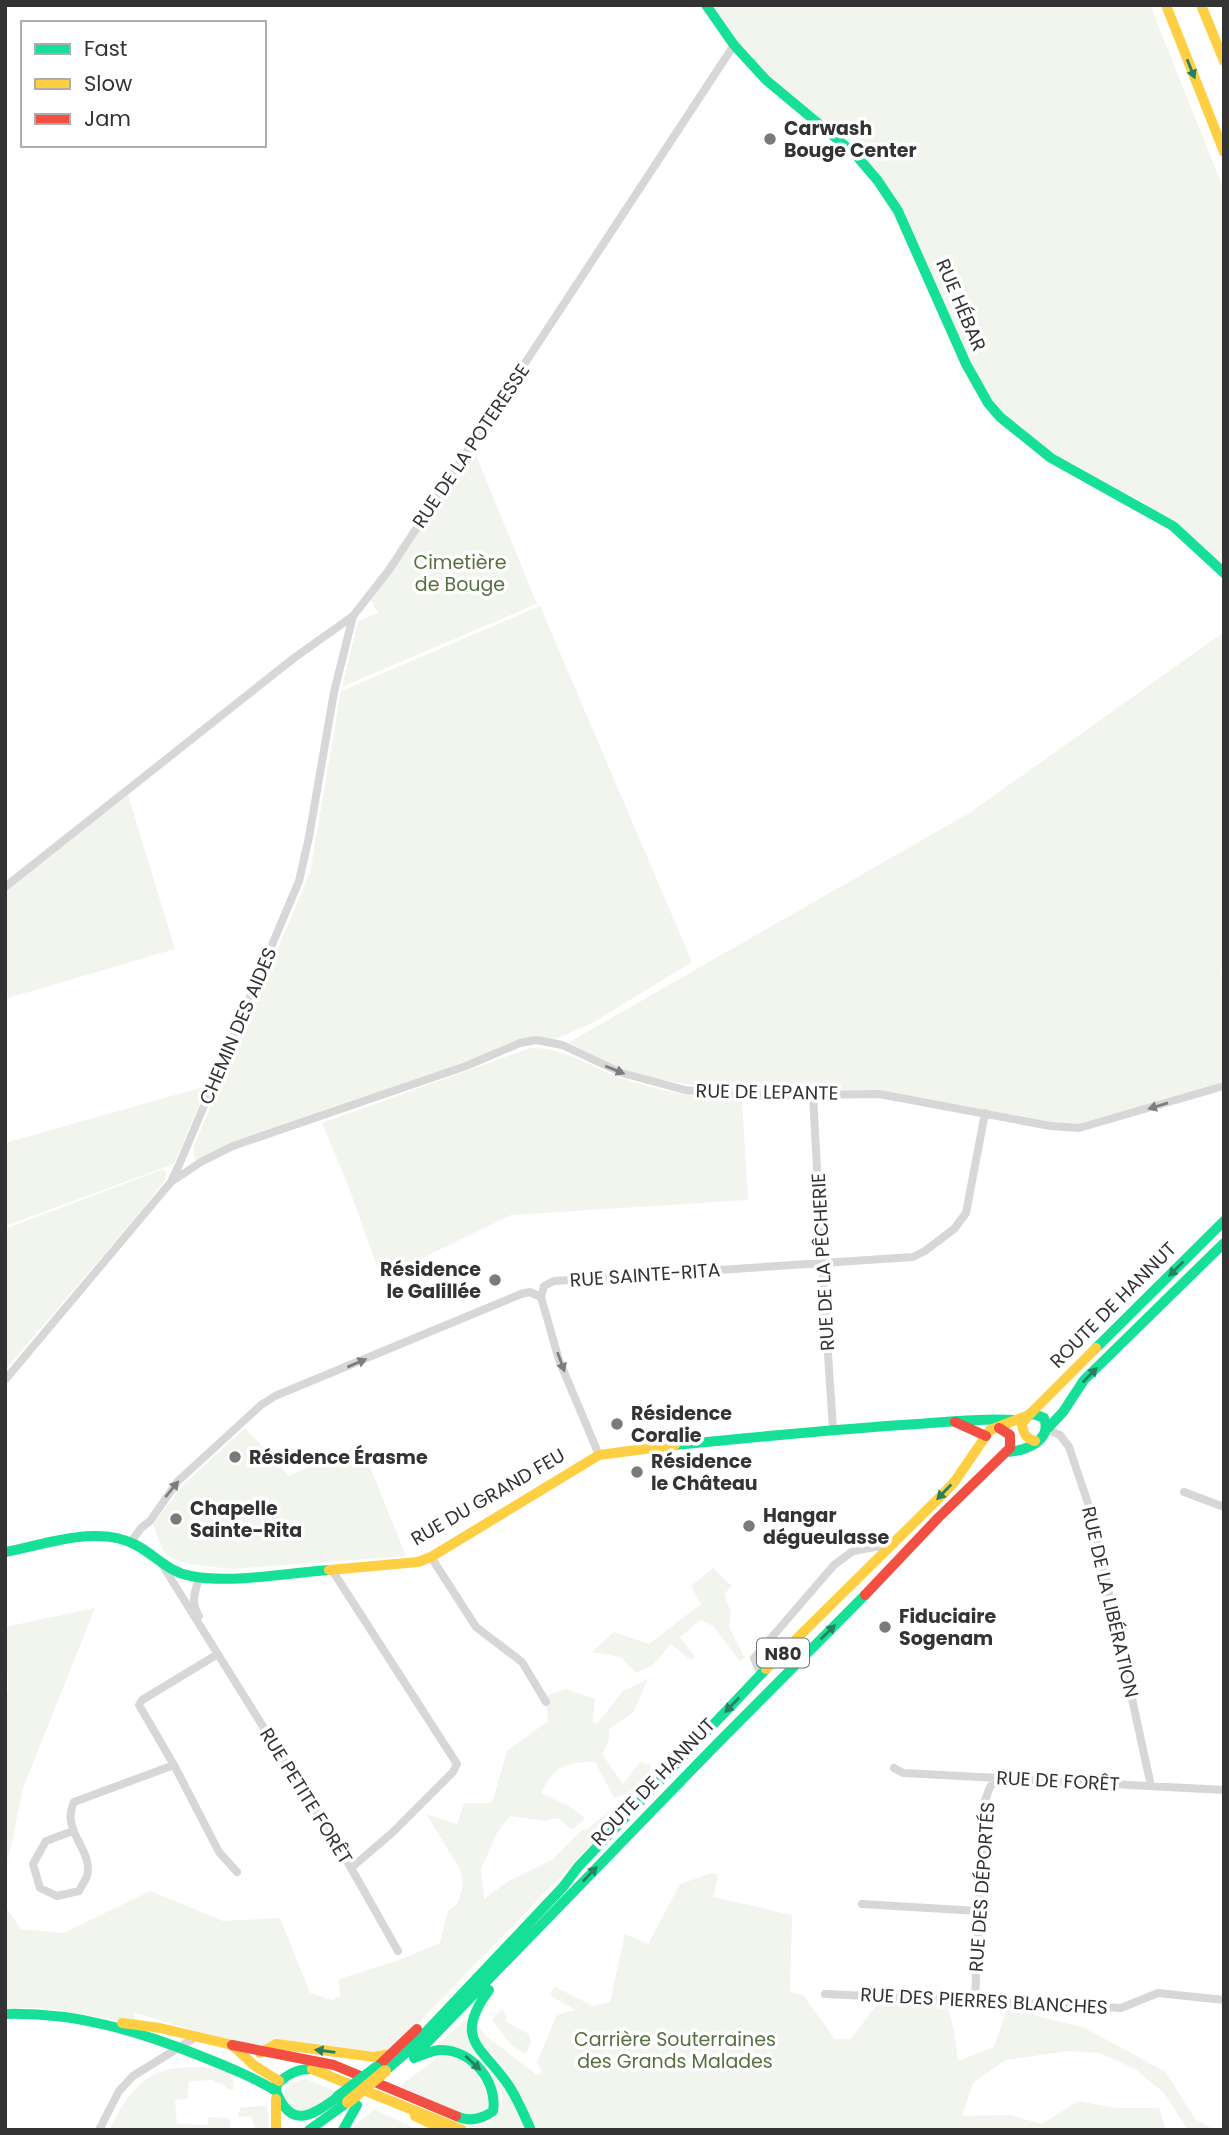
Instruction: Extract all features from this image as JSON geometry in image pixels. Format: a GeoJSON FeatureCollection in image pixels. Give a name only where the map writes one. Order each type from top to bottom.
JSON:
{"type":"FeatureCollection","features":[{"type":"Feature","properties":{"kind":"main road","name":"RUE HÉBAR"},"geometry":{"type":"LineString","coordinates":[[706,5],[734,45],[766,80],[855,154],[878,181],[898,211],[942,305],[965,364],[988,403],[1000,417],[1051,458],[1173,526],[1224,573]]}},
{"type":"Feature","properties":{"kind":"main road"},"geometry":{"type":"LineString","coordinates":[[1166,5],[1224,152]]}},
{"type":"Feature","properties":{"kind":"main road"},"geometry":{"type":"LineString","coordinates":[[1201,5],[1224,61]]}},
{"type":"Feature","properties":{"kind":"main road","name":"ROUTE DE HANNUT"},"geometry":{"type":"LineString","coordinates":[[385,2071],[407,2052],[761,1674],[955,1481],[990,1430],[995,1425],[1028,1416],[1224,1221]]}},
{"type":"Feature","properties":{"kind":"main road","name":"ROUTE DE HANNUT"},"geometry":{"type":"LineString","coordinates":[[385,2071],[410,2060],[440,2031],[728,1732],[1005,1453],[1028,1447],[1043,1438],[1048,1429],[1058,1421],[1066,1404],[1084,1380],[1224,1243]]}},
{"type":"Feature","properties":{"kind":"main road"},"geometry":{"type":"LineString","coordinates":[[1035,1441],[1023,1433],[1022,1424],[1028,1416],[1040,1415],[1048,1429]]}},
{"type":"Feature","properties":{"kind":"main road","name":"RUE DU GRAND FEU"},"geometry":{"type":"LineString","coordinates":[[955,1422],[985,1437]]}},
{"type":"Feature","properties":{"kind":"main road","name":"RUE DU GRAND FEU"},"geometry":{"type":"LineString","coordinates":[[5,1552],[105,1537],[131,1542],[177,1572],[199,1578],[221,1579],[418,1562],[431,1557],[599,1455],[627,1448],[834,1429],[955,1422],[995,1425]]}},
{"type":"Feature","properties":{"kind":"main road"},"geometry":{"type":"LineString","coordinates":[[985,1437],[986,1447],[994,1454],[1005,1453],[1010,1448],[1009,1433],[995,1425]]}},
{"type":"Feature","properties":{"kind":"main road"},"geometry":{"type":"LineString","coordinates":[[385,2071],[391,2054],[578,1867]]}},
{"type":"Feature","properties":{"kind":"main road"},"geometry":{"type":"LineString","coordinates":[[440,2031],[474,2009],[525,1950],[526,1941]]}},
{"type":"Feature","properties":{"kind":"main road"},"geometry":{"type":"LineString","coordinates":[[474,2009],[470,2028],[475,2044],[509,2085],[531,2130]]}},
{"type":"Feature","properties":{"kind":"main road"},"geometry":{"type":"LineString","coordinates":[[5,2014],[34,2013],[113,2025],[152,2036],[278,2086]]}},
{"type":"Feature","properties":{"kind":"main road"},"geometry":{"type":"LineString","coordinates":[[113,2025],[143,2025],[260,2053],[334,2065],[464,2120],[484,2119],[493,2111],[496,2098],[494,2088],[463,2054],[440,2050],[410,2060]]}},
{"type":"Feature","properties":{"kind":"main road"},"geometry":{"type":"LineString","coordinates":[[221,2064],[226,2044]]}},
{"type":"Feature","properties":{"kind":"main road"},"geometry":{"type":"LineString","coordinates":[[226,2044],[278,2086],[283,2109],[289,2115],[298,2117],[316,2113],[347,2101],[343,2130]]}},
{"type":"Feature","properties":{"kind":"main road"},"geometry":{"type":"LineString","coordinates":[[260,2053],[276,2044],[373,2057],[391,2054]]}},
{"type":"Feature","properties":{"kind":"main road"},"geometry":{"type":"LineString","coordinates":[[276,2130],[278,2086],[290,2071],[334,2065]]}},
{"type":"Feature","properties":{"kind":"main road"},"geometry":{"type":"LineString","coordinates":[[299,2069],[444,2130]]}},
{"type":"Feature","properties":{"kind":"main road"},"geometry":{"type":"LineString","coordinates":[[316,2069],[462,2130]]}},
{"type":"Feature","properties":{"kind":"main road","name":"N80"},"geometry":{"type":"LineString","coordinates":[[309,2130],[385,2071]]}},
{"type":"Feature","properties":{"kind":"main road","name":"N80"},"geometry":{"type":"LineString","coordinates":[[323,2130],[347,2101]]}},
{"type":"Feature","properties":{"kind":"main road"},"geometry":{"type":"LineString","coordinates":[[412,2115],[429,2130]]}},
{"type":"Feature","properties":{"kind":"street","name":"RUE DE LA POTERESSE"},"geometry":{"type":"LineString","coordinates":[[5,887],[294,658],[353,616],[388,570],[734,45]]}},
{"type":"Feature","properties":{"kind":"street","name":"CHEMIN DES AIDES"},"geometry":{"type":"LineString","coordinates":[[5,1380],[171,1182],[299,881],[334,692],[353,616]]}},
{"type":"Feature","properties":{"kind":"street","name":"RUE DE LEPANTE"},"geometry":{"type":"LineString","coordinates":[[171,1182],[201,1162],[233,1146],[466,1066],[520,1043],[536,1040],[552,1042],[622,1073],[685,1090],[749,1096],[879,1094],[1050,1126],[1079,1128],[1224,1086]]}},
{"type":"Feature","properties":{"kind":"street","name":"RUE DE LA PÊCHERIE"},"geometry":{"type":"LineString","coordinates":[[813,1094],[834,1429]]}},
{"type":"Feature","properties":{"kind":"street","name":"RUE SAINTE-RITA"},"geometry":{"type":"LineString","coordinates":[[131,1542],[150,1521],[178,1481],[261,1405],[275,1396],[521,1294],[530,1292],[541,1297],[544,1286],[555,1281],[913,1257],[925,1251],[954,1229],[966,1213],[985,1113]]}},
{"type":"Feature","properties":{"kind":"street"},"geometry":{"type":"LineString","coordinates":[[541,1297],[559,1360],[599,1455]]}},
{"type":"Feature","properties":{"kind":"street","name":"RUE DE LA LIBÉRATION"},"geometry":{"type":"LineString","coordinates":[[1048,1429],[1060,1435],[1069,1447],[1092,1515],[1151,1786]]}},
{"type":"Feature","properties":{"kind":"street"},"geometry":{"type":"LineString","coordinates":[[1184,1492],[1224,1507]]}},
{"type":"Feature","properties":{"kind":"street"},"geometry":{"type":"LineString","coordinates":[[761,1674],[754,1658],[834,1564],[853,1551],[892,1544]]}},
{"type":"Feature","properties":{"kind":"street"},"geometry":{"type":"LineString","coordinates":[[431,1557],[476,1627],[522,1662],[546,1703]]}},
{"type":"Feature","properties":{"kind":"street","name":"RUE PETITE FORÊT"},"geometry":{"type":"LineString","coordinates":[[160,1561],[351,1868],[398,1951]]}},
{"type":"Feature","properties":{"kind":"street"},"geometry":{"type":"LineString","coordinates":[[332,1570],[457,1764],[453,1772],[392,1833],[351,1868]]}},
{"type":"Feature","properties":{"kind":"street","name":"RUE PETITE FORÊT"},"geometry":{"type":"LineString","coordinates":[[199,1578],[193,1601],[194,1609],[211,1633],[212,1643]]}},
{"type":"Feature","properties":{"kind":"street"},"geometry":{"type":"LineString","coordinates":[[218,1654],[142,1700],[139,1705],[219,1852],[237,1872]]}},
{"type":"Feature","properties":{"kind":"street"},"geometry":{"type":"LineString","coordinates":[[73,1831],[46,1841],[33,1864],[40,1888],[57,1896],[79,1891],[87,1875],[86,1858],[73,1831],[69,1812],[74,1802],[174,1765]]}},
{"type":"Feature","properties":{"kind":"street","name":"RUE DE FORÊT"},"geometry":{"type":"LineString","coordinates":[[894,1768],[903,1773],[1224,1790]]}},
{"type":"Feature","properties":{"kind":"street","name":"RUE DES DÉPORTÉS"},"geometry":{"type":"LineString","coordinates":[[975,2000],[984,1803],[990,1787],[998,1778]]}},
{"type":"Feature","properties":{"kind":"street"},"geometry":{"type":"LineString","coordinates":[[862,1904],[978,1911]]}},
{"type":"Feature","properties":{"kind":"street","name":"RUE DES PIERRES BLANCHES"},"geometry":{"type":"LineString","coordinates":[[825,1994],[1121,2008],[1158,1993],[1224,2000]]}},
{"type":"Feature","properties":{"kind":"street"},"geometry":{"type":"LineString","coordinates":[[99,2130],[119,2091],[133,2076],[196,2037]]}},
{"type":"Feature","properties":{"kind":"green space"},"geometry":{"type":"Polygon","coordinates":[[[713,5],[1150,5],[1224,190],[1224,566],[1184,530],[1138,499],[1066,462],[1015,426],[1000,410],[975,373],[883,181],[774,81],[739,43],[713,5]]]}},
{"type":"Feature","properties":{"kind":"green space","name":"Cimetière de Bouge"},"geometry":{"type":"Polygon","coordinates":[[[473,448],[537,604],[342,687],[358,621],[378,613],[371,600],[473,448]]]}},
{"type":"Feature","properties":{"kind":"green space"},"geometry":{"type":"Polygon","coordinates":[[[540,606],[692,962],[594,1022],[554,1040],[528,1039],[195,1161],[193,1148],[310,873],[341,691],[540,606]]]}},
{"type":"Feature","properties":{"kind":"green space"},"geometry":{"type":"Polygon","coordinates":[[[1224,632],[1224,972],[1221,973],[1224,983],[1224,1083],[1088,1123],[1065,1125],[878,1090],[753,1092],[696,1086],[652,1078],[609,1064],[566,1044],[971,812],[1224,632]]]}},
{"type":"Feature","properties":{"kind":"green space"},"geometry":{"type":"Polygon","coordinates":[[[128,795],[175,949],[5,999],[5,892],[128,795]]]}},
{"type":"Feature","properties":{"kind":"green space"},"geometry":{"type":"Polygon","coordinates":[[[530,1048],[564,1053],[616,1076],[662,1090],[742,1101],[748,1200],[511,1215],[381,1278],[349,1188],[322,1123],[530,1048]]]}},
{"type":"Feature","properties":{"kind":"green space"},"geometry":{"type":"Polygon","coordinates":[[[207,1086],[174,1164],[5,1226],[5,1143],[207,1086]]]}},
{"type":"Feature","properties":{"kind":"green space"},"geometry":{"type":"Polygon","coordinates":[[[164,1169],[165,1180],[141,1211],[5,1370],[5,1229],[164,1169]]]}},
{"type":"Feature","properties":{"kind":"green space"},"geometry":{"type":"Polygon","coordinates":[[[245,1428],[289,1476],[361,1444],[406,1556],[232,1569],[188,1564],[171,1558],[162,1549],[153,1524],[183,1485],[245,1428]]]}},
{"type":"Feature","properties":{"kind":"green space"},"geometry":{"type":"Polygon","coordinates":[[[713,1568],[732,1586],[724,1594],[731,1612],[729,1627],[745,1658],[740,1661],[713,1626],[700,1620],[680,1637],[695,1657],[690,1660],[671,1644],[653,1665],[636,1673],[621,1657],[592,1652],[614,1632],[649,1644],[701,1604],[691,1586],[713,1568]]]}},
{"type":"Feature","properties":{"kind":"green space"},"geometry":{"type":"Polygon","coordinates":[[[95,1608],[23,1788],[5,1875],[5,1693],[8,1691],[5,1627],[95,1608]]]}},
{"type":"Feature","properties":{"kind":"green space"},"geometry":{"type":"Polygon","coordinates":[[[648,1679],[633,1713],[609,1729],[609,1740],[602,1754],[623,1784],[640,1762],[651,1765],[642,1783],[614,1798],[595,1762],[575,1763],[556,1771],[541,1793],[569,1806],[585,1818],[572,1830],[558,1818],[545,1821],[510,1816],[497,1833],[481,1869],[484,1899],[507,1882],[552,1860],[582,1830],[588,1829],[608,1812],[615,1814],[605,1825],[601,1835],[397,2045],[372,2055],[254,2048],[135,2013],[134,2023],[41,2008],[5,2008],[5,1906],[21,1929],[64,1933],[150,1891],[223,1921],[280,1918],[310,1993],[332,2000],[340,1996],[339,1979],[399,1960],[440,1943],[448,1911],[458,1903],[463,1885],[460,1869],[426,1814],[457,1824],[464,1803],[492,1803],[507,1751],[548,1721],[546,1696],[566,1689],[595,1699],[593,1720],[596,1725],[623,1691],[648,1679]]]}},
{"type":"Feature","properties":{"kind":"green space","name":"Carrière Souterraines des Grands Malades"},"geometry":{"type":"Polygon","coordinates":[[[712,1873],[718,1875],[713,1897],[792,1915],[790,1992],[803,1995],[835,2039],[851,2039],[880,2000],[947,2005],[958,2061],[994,2047],[1007,2009],[1083,2027],[1166,2072],[1195,2119],[1215,2130],[1188,2130],[1164,2093],[1135,2069],[1100,2053],[1068,2051],[1005,2060],[973,2083],[962,2116],[1010,2115],[1042,2124],[1078,2101],[1116,2108],[1159,2108],[1166,2130],[538,2130],[503,2067],[478,2037],[477,2022],[484,2007],[495,1995],[481,2015],[478,2025],[486,2036],[537,2075],[542,2071],[537,2062],[557,2015],[575,2010],[550,1995],[555,1987],[593,2006],[610,2002],[625,1934],[648,1944],[680,1884],[712,1873]]]}},
{"type":"Feature","properties":{"kind":"green space"},"geometry":{"type":"Polygon","coordinates":[[[502,2009],[507,2017],[505,2021],[529,2034],[531,2042],[526,2054],[512,2046],[492,2020],[502,2009]]]}},
{"type":"Feature","properties":{"kind":"green space"},"geometry":{"type":"Polygon","coordinates":[[[466,2019],[508,2093],[525,2130],[466,2129],[469,2126],[481,2125],[497,2115],[502,2097],[499,2088],[476,2062],[434,2048],[466,2019]]]}},
{"type":"Feature","properties":{"kind":"green space"},"geometry":{"type":"Polygon","coordinates":[[[446,2055],[468,2066],[483,2084],[491,2098],[482,2113],[467,2116],[400,2086],[438,2057],[446,2055]]]}},
{"type":"Feature","properties":{"kind":"green space"},"geometry":{"type":"Polygon","coordinates":[[[205,2067],[233,2076],[234,2089],[229,2090],[214,2080],[189,2081],[187,2099],[175,2100],[177,2124],[208,2125],[208,2117],[227,2118],[230,2120],[231,2130],[109,2130],[126,2101],[150,2077],[171,2069],[205,2067]]]}},
{"type":"Feature","properties":{"kind":"green space"},"geometry":{"type":"Polygon","coordinates":[[[306,2079],[337,2092],[319,2106],[307,2111],[293,2111],[285,2107],[284,2095],[287,2087],[306,2079]]]}},
{"type":"Feature","properties":{"kind":"green space"},"geometry":{"type":"Polygon","coordinates":[[[266,2105],[269,2115],[268,2130],[255,2130],[251,2116],[238,2117],[240,2108],[266,2105]]]}},
{"type":"Feature","properties":{"kind":"green space"},"geometry":{"type":"Polygon","coordinates":[[[374,2109],[418,2130],[350,2130],[374,2109]]]}},
{"type":"Feature","properties":{"kind":"traffic: fast"},"geometry":{"type":"LineString","coordinates":[[706,5],[734,45],[766,80],[855,154],[878,181],[898,211],[966,364],[988,403],[1000,417],[1051,458],[1173,526],[1224,573]]}},
{"type":"Feature","properties":{"kind":"traffic: fast"},"geometry":{"type":"LineString","coordinates":[[1096,1348],[1224,1221]]}},
{"type":"Feature","properties":{"kind":"traffic: fast"},"geometry":{"type":"LineString","coordinates":[[1048,1428],[1063,1412],[1084,1380],[1224,1243]]}},
{"type":"Feature","properties":{"kind":"traffic: fast"},"geometry":{"type":"LineString","coordinates":[[1006,1452],[1029,1447],[1045,1433],[1044,1418],[1029,1415]]}},
{"type":"Feature","properties":{"kind":"traffic: fast"},"geometry":{"type":"LineString","coordinates":[[675,1445],[887,1426],[1013,1420]]}},
{"type":"Feature","properties":{"kind":"traffic: fast"},"geometry":{"type":"LineString","coordinates":[[5,1552],[71,1538],[105,1536],[136,1545],[168,1567],[191,1576],[223,1579],[329,1570]]}},
{"type":"Feature","properties":{"kind":"traffic: fast"},"geometry":{"type":"LineString","coordinates":[[417,2053],[865,1595]]}},
{"type":"Feature","properties":{"kind":"traffic: fast"},"geometry":{"type":"LineString","coordinates":[[385,2071],[407,2052],[766,1669]]}},
{"type":"Feature","properties":{"kind":"traffic: fast"},"geometry":{"type":"LineString","coordinates":[[489,1990],[478,2007],[472,2032],[481,2051],[512,2091],[531,2130]]}},
{"type":"Feature","properties":{"kind":"traffic: fast"},"geometry":{"type":"LineString","coordinates":[[5,2014],[56,2016],[131,2031],[222,2065],[276,2091],[277,2084],[289,2075],[312,2069]]}},
{"type":"Feature","properties":{"kind":"traffic: fast"},"geometry":{"type":"LineString","coordinates":[[414,2058],[438,2050],[452,2051],[472,2062],[487,2079],[493,2111],[475,2119],[456,2116]]}},
{"type":"Feature","properties":{"kind":"traffic: fast"},"geometry":{"type":"LineString","coordinates":[[338,2097],[376,2068]]}},
{"type":"Feature","properties":{"kind":"traffic: fast"},"geometry":{"type":"LineString","coordinates":[[276,2091],[288,2111],[302,2116],[319,2110],[338,2097]]}},
{"type":"Feature","properties":{"kind":"traffic: fast"},"geometry":{"type":"LineString","coordinates":[[309,2130],[348,2102]]}},
{"type":"Feature","properties":{"kind":"traffic: fast"},"geometry":{"type":"LineString","coordinates":[[343,2130],[357,2105]]}},
{"type":"Feature","properties":{"kind":"traffic: slow"},"geometry":{"type":"LineString","coordinates":[[1166,5],[1224,152]]}},
{"type":"Feature","properties":{"kind":"traffic: slow"},"geometry":{"type":"LineString","coordinates":[[1201,5],[1224,61]]}},
{"type":"Feature","properties":{"kind":"traffic: slow"},"geometry":{"type":"LineString","coordinates":[[766,1669],[943,1494],[990,1430],[1029,1415],[1096,1348]]}},
{"type":"Feature","properties":{"kind":"traffic: slow"},"geometry":{"type":"LineString","coordinates":[[1027,1417],[1022,1424],[1023,1430],[1027,1437],[1035,1441]]}},
{"type":"Feature","properties":{"kind":"traffic: slow"},"geometry":{"type":"LineString","coordinates":[[329,1570],[418,1562],[431,1557],[599,1455],[675,1445]]}},
{"type":"Feature","properties":{"kind":"traffic: slow"},"geometry":{"type":"LineString","coordinates":[[122,2023],[160,2028],[232,2045],[255,2066],[279,2081]]}},
{"type":"Feature","properties":{"kind":"traffic: slow"},"geometry":{"type":"LineString","coordinates":[[260,2053],[276,2044],[374,2057],[391,2054]]}},
{"type":"Feature","properties":{"kind":"traffic: slow"},"geometry":{"type":"LineString","coordinates":[[312,2069],[462,2130]]}},
{"type":"Feature","properties":{"kind":"traffic: slow"},"geometry":{"type":"LineString","coordinates":[[348,2102],[385,2071]]}},
{"type":"Feature","properties":{"kind":"traffic: slow"},"geometry":{"type":"LineString","coordinates":[[276,2099],[276,2130]]}},
{"type":"Feature","properties":{"kind":"traffic: slow"},"geometry":{"type":"LineString","coordinates":[[415,2116],[444,2130]]}},
{"type":"Feature","properties":{"kind":"traffic: jam"},"geometry":{"type":"LineString","coordinates":[[955,1422],[986,1436]]}},
{"type":"Feature","properties":{"kind":"traffic: jam"},"geometry":{"type":"LineString","coordinates":[[865,1595],[938,1518],[1010,1448],[1010,1435],[999,1428]]}},
{"type":"Feature","properties":{"kind":"traffic: jam"},"geometry":{"type":"LineString","coordinates":[[376,2068],[417,2029]]}},
{"type":"Feature","properties":{"kind":"traffic: jam"},"geometry":{"type":"LineString","coordinates":[[232,2045],[334,2065],[456,2116]]}},
{"type":"Feature","properties":{"kind":"place","name":"Carwash Bouge Center"},"geometry":{"type":"Point","coordinates":[770,139]}},
{"type":"Feature","properties":{"kind":"place","name":"Résidence le Galillée"},"geometry":{"type":"Point","coordinates":[495,1280]}},
{"type":"Feature","properties":{"kind":"place","name":"Résidence Coralie"},"geometry":{"type":"Point","coordinates":[617,1424]}},
{"type":"Feature","properties":{"kind":"place","name":"Résidence Érasme"},"geometry":{"type":"Point","coordinates":[235,1457]}},
{"type":"Feature","properties":{"kind":"place","name":"Résidence le Château"},"geometry":{"type":"Point","coordinates":[637,1472]}},
{"type":"Feature","properties":{"kind":"place","name":"Chapelle Sainte-Rita"},"geometry":{"type":"Point","coordinates":[176,1519]}},
{"type":"Feature","properties":{"kind":"place","name":"Hangar dégueulasse"},"geometry":{"type":"Point","coordinates":[749,1526]}},
{"type":"Feature","properties":{"kind":"place","name":"Fiduciaire Sogenam"},"geometry":{"type":"Point","coordinates":[885,1627]}}]}
